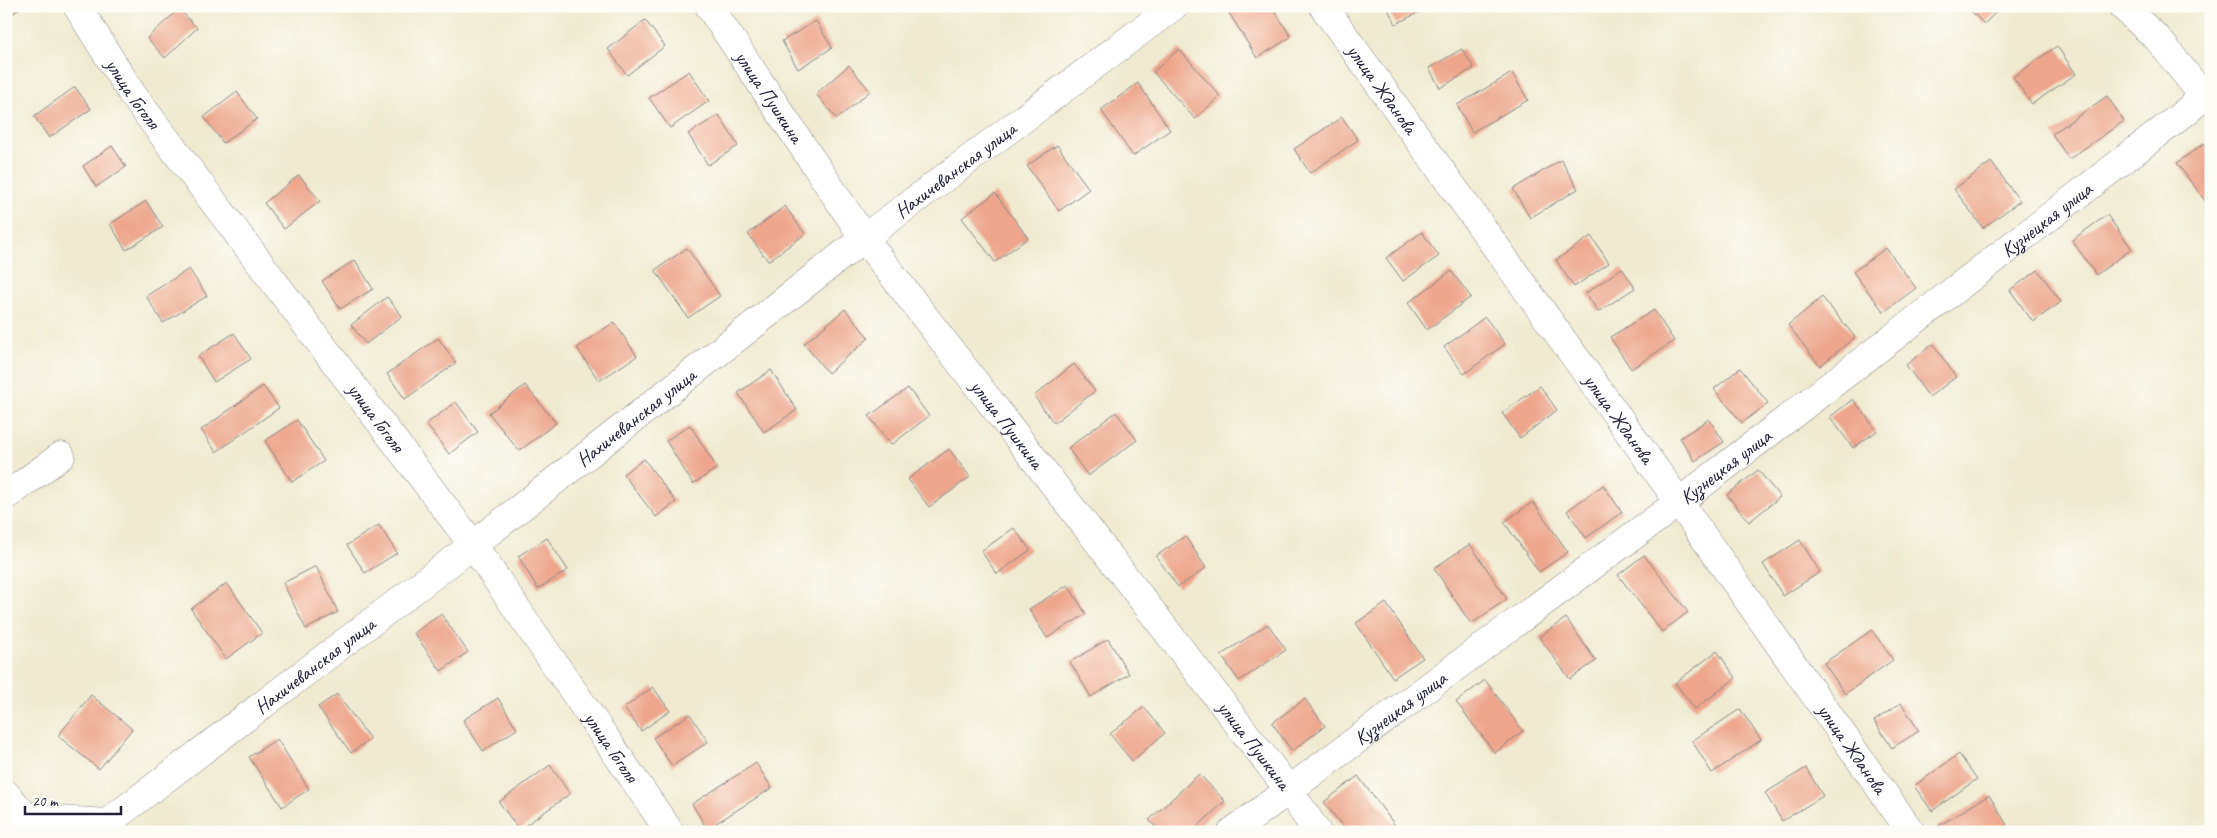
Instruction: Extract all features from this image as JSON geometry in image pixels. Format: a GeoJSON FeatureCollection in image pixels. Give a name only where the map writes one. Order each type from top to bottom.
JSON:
{"type":"FeatureCollection","features":[{"type":"Feature","properties":{"kind":"street","name":"улица Гоголя"},"geometry":{"type":"LineString","coordinates":[[77,6],[132,94],[473,545],[670,832]]}},
{"type":"Feature","properties":{"kind":"street","name":"улица Пушкина"},"geometry":{"type":"LineString","coordinates":[[709,6],[864,238],[1289,790],[1318,832]]}},
{"type":"Feature","properties":{"kind":"street","name":"Нахичеванская улица"},"geometry":{"type":"LineString","coordinates":[[110,828],[864,238],[1174,6]]}},
{"type":"Feature","properties":{"kind":"street","name":"улица Жданова"},"geometry":{"type":"LineString","coordinates":[[1323,6],[1679,502],[1911,832]]}},
{"type":"Feature","properties":{"kind":"street"},"geometry":{"type":"LineString","coordinates":[[2122,6],[2158,39],[2207,94]]}},
{"type":"Feature","properties":{"kind":"street","name":"Кузнецкая улица"},"geometry":{"type":"LineString","coordinates":[[1232,832],[1679,502],[2207,94]]}},
{"type":"Feature","properties":{"kind":"street"},"geometry":{"type":"LineString","coordinates":[[6,496],[61,456]]}},
{"type":"Feature","properties":{"kind":"street"},"geometry":{"type":"LineString","coordinates":[[6,794],[28,818],[110,828]]}},
{"type":"Feature","properties":{"kind":"building"},"geometry":{"type":"Polygon","coordinates":[[[6,6],[17,6],[19,9],[6,19],[6,6]]]}},
{"type":"Feature","properties":{"kind":"building"},"geometry":{"type":"Polygon","coordinates":[[[1229,6],[1272,6],[1291,37],[1257,58],[1226,8],[1229,6]]]}},
{"type":"Feature","properties":{"kind":"building"},"geometry":{"type":"Polygon","coordinates":[[[1386,6],[1423,6],[1425,9],[1396,24],[1386,6]]]}},
{"type":"Feature","properties":{"kind":"building"},"geometry":{"type":"Polygon","coordinates":[[[1966,6],[2002,6],[1984,24],[1966,6]]]}},
{"type":"Feature","properties":{"kind":"building"},"geometry":{"type":"Polygon","coordinates":[[[179,9],[197,28],[165,58],[147,38],[179,9]]]}},
{"type":"Feature","properties":{"kind":"building"},"geometry":{"type":"Polygon","coordinates":[[[645,20],[665,46],[627,75],[608,49],[645,20]]]}},
{"type":"Feature","properties":{"kind":"building"},"geometry":{"type":"Polygon","coordinates":[[[816,21],[832,48],[798,69],[782,41],[816,21]]]}},
{"type":"Feature","properties":{"kind":"building"},"geometry":{"type":"Polygon","coordinates":[[[2057,46],[2076,74],[2032,104],[2013,77],[2057,46]]]}},
{"type":"Feature","properties":{"kind":"building"},"geometry":{"type":"Polygon","coordinates":[[[1179,49],[1220,96],[1195,119],[1153,72],[1179,49]]]}},
{"type":"Feature","properties":{"kind":"building"},"geometry":{"type":"Polygon","coordinates":[[[1462,49],[1474,68],[1440,88],[1429,68],[1462,49]]]}},
{"type":"Feature","properties":{"kind":"building"},"geometry":{"type":"Polygon","coordinates":[[[849,65],[870,91],[837,119],[816,94],[849,65]]]}},
{"type":"Feature","properties":{"kind":"building"},"geometry":{"type":"Polygon","coordinates":[[[689,71],[709,101],[670,128],[649,98],[689,71]]]}},
{"type":"Feature","properties":{"kind":"building"},"geometry":{"type":"Polygon","coordinates":[[[1512,73],[1528,100],[1472,132],[1457,105],[1512,73]]]}},
{"type":"Feature","properties":{"kind":"building"},"geometry":{"type":"Polygon","coordinates":[[[1138,83],[1170,130],[1133,156],[1101,110],[1138,83]]]}},
{"type":"Feature","properties":{"kind":"building"},"geometry":{"type":"Polygon","coordinates":[[[75,87],[91,109],[49,138],[34,116],[75,87]]]}},
{"type":"Feature","properties":{"kind":"building"},"geometry":{"type":"Polygon","coordinates":[[[237,92],[257,119],[223,143],[204,117],[237,92]]]}},
{"type":"Feature","properties":{"kind":"building"},"geometry":{"type":"Polygon","coordinates":[[[2107,96],[2124,121],[2069,159],[2052,134],[2107,96]]]}},
{"type":"Feature","properties":{"kind":"building"},"geometry":{"type":"Polygon","coordinates":[[[719,115],[738,146],[708,165],[688,134],[719,115]]]}},
{"type":"Feature","properties":{"kind":"building"},"geometry":{"type":"Polygon","coordinates":[[[1342,117],[1358,140],[1310,173],[1294,149],[1342,117]]]}},
{"type":"Feature","properties":{"kind":"building"},"geometry":{"type":"Polygon","coordinates":[[[2204,143],[2211,151],[2211,209],[2177,163],[2204,143]]]}},
{"type":"Feature","properties":{"kind":"building"},"geometry":{"type":"Polygon","coordinates":[[[1057,145],[1089,189],[1059,211],[1027,166],[1057,145]]]}},
{"type":"Feature","properties":{"kind":"building"},"geometry":{"type":"Polygon","coordinates":[[[112,146],[126,167],[96,187],[83,166],[112,146]]]}},
{"type":"Feature","properties":{"kind":"building"},"geometry":{"type":"Polygon","coordinates":[[[1561,160],[1578,189],[1530,218],[1513,189],[1561,160]]]}},
{"type":"Feature","properties":{"kind":"building"},"geometry":{"type":"Polygon","coordinates":[[[1991,162],[2020,201],[1983,228],[1954,189],[1991,162]]]}},
{"type":"Feature","properties":{"kind":"building"},"geometry":{"type":"Polygon","coordinates":[[[299,175],[320,201],[284,229],[264,203],[299,175]]]}},
{"type":"Feature","properties":{"kind":"building"},"geometry":{"type":"Polygon","coordinates":[[[995,193],[1028,238],[995,262],[962,218],[995,193]]]}},
{"type":"Feature","properties":{"kind":"building"},"geometry":{"type":"Polygon","coordinates":[[[146,201],[163,227],[126,250],[110,224],[146,201]]]}},
{"type":"Feature","properties":{"kind":"building"},"geometry":{"type":"Polygon","coordinates":[[[785,206],[805,234],[768,261],[748,234],[785,206]]]}},
{"type":"Feature","properties":{"kind":"building"},"geometry":{"type":"Polygon","coordinates":[[[2107,215],[2132,249],[2096,275],[2072,240],[2107,215]]]}},
{"type":"Feature","properties":{"kind":"building"},"geometry":{"type":"Polygon","coordinates":[[[1422,232],[1439,256],[1403,281],[1386,258],[1422,232]]]}},
{"type":"Feature","properties":{"kind":"building"},"geometry":{"type":"Polygon","coordinates":[[[1591,236],[1609,263],[1574,287],[1556,260],[1591,236]]]}},
{"type":"Feature","properties":{"kind":"building"},"geometry":{"type":"Polygon","coordinates":[[[687,248],[720,296],[688,318],[655,270],[687,248]]]}},
{"type":"Feature","properties":{"kind":"building"},"geometry":{"type":"Polygon","coordinates":[[[1886,248],[1916,288],[1884,312],[1853,272],[1886,248]]]}},
{"type":"Feature","properties":{"kind":"building"},"geometry":{"type":"Polygon","coordinates":[[[355,260],[373,289],[340,309],[322,281],[355,260]]]}},
{"type":"Feature","properties":{"kind":"building"},"geometry":{"type":"Polygon","coordinates":[[[1622,268],[1635,288],[1598,312],[1586,293],[1622,268]]]}},
{"type":"Feature","properties":{"kind":"building"},"geometry":{"type":"Polygon","coordinates":[[[189,269],[207,296],[163,323],[146,296],[189,269]]]}},
{"type":"Feature","properties":{"kind":"building"},"geometry":{"type":"Polygon","coordinates":[[[2038,270],[2061,302],[2033,322],[2010,290],[2038,270]]]}},
{"type":"Feature","properties":{"kind":"building"},"geometry":{"type":"Polygon","coordinates":[[[1451,271],[1471,297],[1427,330],[1408,303],[1451,271]]]}},
{"type":"Feature","properties":{"kind":"building"},"geometry":{"type":"Polygon","coordinates":[[[387,297],[402,316],[366,344],[351,325],[387,297]]]}},
{"type":"Feature","properties":{"kind":"building"},"geometry":{"type":"Polygon","coordinates":[[[1822,297],[1855,337],[1820,366],[1788,325],[1822,297]]]}},
{"type":"Feature","properties":{"kind":"building"},"geometry":{"type":"Polygon","coordinates":[[[845,309],[869,338],[828,373],[804,344],[845,309]]]}},
{"type":"Feature","properties":{"kind":"building"},"geometry":{"type":"Polygon","coordinates":[[[1654,310],[1674,341],[1631,369],[1610,337],[1654,310]]]}},
{"type":"Feature","properties":{"kind":"building"},"geometry":{"type":"Polygon","coordinates":[[[1485,317],[1505,344],[1464,374],[1444,347],[1485,317]]]}},
{"type":"Feature","properties":{"kind":"building"},"geometry":{"type":"Polygon","coordinates":[[[614,322],[637,356],[599,381],[577,348],[614,322]]]}},
{"type":"Feature","properties":{"kind":"building"},"geometry":{"type":"Polygon","coordinates":[[[234,333],[251,359],[214,382],[198,356],[234,333]]]}},
{"type":"Feature","properties":{"kind":"building"},"geometry":{"type":"Polygon","coordinates":[[[438,338],[456,363],[405,399],[387,374],[438,338]]]}},
{"type":"Feature","properties":{"kind":"building"},"geometry":{"type":"Polygon","coordinates":[[[1933,344],[1956,377],[1929,397],[1906,365],[1933,344]]]}},
{"type":"Feature","properties":{"kind":"building"},"geometry":{"type":"Polygon","coordinates":[[[1074,364],[1095,391],[1054,423],[1034,396],[1074,364]]]}},
{"type":"Feature","properties":{"kind":"building"},"geometry":{"type":"Polygon","coordinates":[[[1740,368],[1768,403],[1742,423],[1714,389],[1740,368]]]}},
{"type":"Feature","properties":{"kind":"building"},"geometry":{"type":"Polygon","coordinates":[[[771,370],[797,410],[764,432],[738,393],[771,370]]]}},
{"type":"Feature","properties":{"kind":"building"},"geometry":{"type":"Polygon","coordinates":[[[525,385],[556,423],[519,451],[489,413],[525,385]]]}},
{"type":"Feature","properties":{"kind":"building"},"geometry":{"type":"Polygon","coordinates":[[[263,386],[279,408],[216,452],[201,430],[263,386]]]}},
{"type":"Feature","properties":{"kind":"building"},"geometry":{"type":"Polygon","coordinates":[[[1540,386],[1557,410],[1520,438],[1502,413],[1540,386]]]}},
{"type":"Feature","properties":{"kind":"building"},"geometry":{"type":"Polygon","coordinates":[[[908,388],[929,416],[891,445],[869,416],[908,388]]]}},
{"type":"Feature","properties":{"kind":"building"},"geometry":{"type":"Polygon","coordinates":[[[1853,399],[1877,431],[1853,448],[1830,417],[1853,399]]]}},
{"type":"Feature","properties":{"kind":"building"},"geometry":{"type":"Polygon","coordinates":[[[456,402],[478,432],[449,454],[426,424],[456,402]]]}},
{"type":"Feature","properties":{"kind":"building"},"geometry":{"type":"Polygon","coordinates":[[[1116,412],[1137,440],[1088,476],[1068,448],[1116,412]]]}},
{"type":"Feature","properties":{"kind":"building"},"geometry":{"type":"Polygon","coordinates":[[[1709,419],[1724,442],[1695,461],[1680,438],[1709,419]]]}},
{"type":"Feature","properties":{"kind":"building"},"geometry":{"type":"Polygon","coordinates":[[[297,420],[324,461],[292,482],[265,441],[297,420]]]}},
{"type":"Feature","properties":{"kind":"building"},"geometry":{"type":"Polygon","coordinates":[[[690,425],[717,468],[693,484],[666,441],[690,425]]]}},
{"type":"Feature","properties":{"kind":"building"},"geometry":{"type":"Polygon","coordinates":[[[949,449],[970,477],[929,507],[908,479],[949,449]]]}},
{"type":"Feature","properties":{"kind":"building"},"geometry":{"type":"Polygon","coordinates":[[[644,459],[676,502],[656,517],[623,474],[644,459]]]}},
{"type":"Feature","properties":{"kind":"building"},"geometry":{"type":"Polygon","coordinates":[[[1758,470],[1780,497],[1749,522],[1727,495],[1758,470]]]}},
{"type":"Feature","properties":{"kind":"building"},"geometry":{"type":"Polygon","coordinates":[[[1603,485],[1622,512],[1586,538],[1567,511],[1603,485]]]}},
{"type":"Feature","properties":{"kind":"building"},"geometry":{"type":"Polygon","coordinates":[[[1533,502],[1568,552],[1539,572],[1504,522],[1533,502]]]}},
{"type":"Feature","properties":{"kind":"building"},"geometry":{"type":"Polygon","coordinates":[[[379,525],[397,553],[365,573],[347,545],[379,525]]]}},
{"type":"Feature","properties":{"kind":"building"},"geometry":{"type":"Polygon","coordinates":[[[1014,528],[1030,550],[997,574],[981,551],[1014,528]]]}},
{"type":"Feature","properties":{"kind":"building"},"geometry":{"type":"Polygon","coordinates":[[[1185,536],[1206,568],[1178,587],[1156,556],[1185,536]]]}},
{"type":"Feature","properties":{"kind":"building"},"geometry":{"type":"Polygon","coordinates":[[[547,538],[568,570],[538,589],[518,556],[547,538]]]}},
{"type":"Feature","properties":{"kind":"building"},"geometry":{"type":"Polygon","coordinates":[[[1800,540],[1820,572],[1783,596],[1763,564],[1800,540]]]}},
{"type":"Feature","properties":{"kind":"building"},"geometry":{"type":"Polygon","coordinates":[[[1470,544],[1507,599],[1471,624],[1434,568],[1470,544]]]}},
{"type":"Feature","properties":{"kind":"building"},"geometry":{"type":"Polygon","coordinates":[[[1644,555],[1688,612],[1662,632],[1618,575],[1644,555]]]}},
{"type":"Feature","properties":{"kind":"building"},"geometry":{"type":"Polygon","coordinates":[[[316,566],[338,612],[306,629],[283,583],[316,566]]]}},
{"type":"Feature","properties":{"kind":"building"},"geometry":{"type":"Polygon","coordinates":[[[227,583],[262,633],[226,659],[191,609],[227,583]]]}},
{"type":"Feature","properties":{"kind":"building"},"geometry":{"type":"Polygon","coordinates":[[[1068,585],[1086,614],[1047,638],[1029,609],[1068,585]]]}},
{"type":"Feature","properties":{"kind":"building"},"geometry":{"type":"Polygon","coordinates":[[[1386,603],[1423,658],[1393,678],[1356,623],[1386,603]]]}},
{"type":"Feature","properties":{"kind":"building"},"geometry":{"type":"Polygon","coordinates":[[[441,614],[468,652],[441,671],[414,633],[441,614]]]}},
{"type":"Feature","properties":{"kind":"building"},"geometry":{"type":"Polygon","coordinates":[[[1566,618],[1596,661],[1570,679],[1539,637],[1566,618]]]}},
{"type":"Feature","properties":{"kind":"building"},"geometry":{"type":"Polygon","coordinates":[[[1268,624],[1286,650],[1239,681],[1221,655],[1268,624]]]}},
{"type":"Feature","properties":{"kind":"building"},"geometry":{"type":"Polygon","coordinates":[[[1872,630],[1893,660],[1845,694],[1824,663],[1872,630]]]}},
{"type":"Feature","properties":{"kind":"building"},"geometry":{"type":"Polygon","coordinates":[[[1108,639],[1129,674],[1091,697],[1070,662],[1108,639]]]}},
{"type":"Feature","properties":{"kind":"building"},"geometry":{"type":"Polygon","coordinates":[[[1717,651],[1736,678],[1695,709],[1675,683],[1717,651]]]}},
{"type":"Feature","properties":{"kind":"building"},"geometry":{"type":"Polygon","coordinates":[[[1485,680],[1523,731],[1495,753],[1456,702],[1485,680]]]}},
{"type":"Feature","properties":{"kind":"building"},"geometry":{"type":"Polygon","coordinates":[[[653,687],[670,711],[641,731],[624,708],[653,687]]]}},
{"type":"Feature","properties":{"kind":"building"},"geometry":{"type":"Polygon","coordinates":[[[337,694],[370,739],[351,753],[318,707],[337,694]]]}},
{"type":"Feature","properties":{"kind":"building"},"geometry":{"type":"Polygon","coordinates":[[[91,695],[132,729],[99,769],[58,736],[91,695]]]}},
{"type":"Feature","properties":{"kind":"building"},"geometry":{"type":"Polygon","coordinates":[[[498,698],[517,729],[483,751],[463,720],[498,698]]]}},
{"type":"Feature","properties":{"kind":"building"},"geometry":{"type":"Polygon","coordinates":[[[1305,699],[1325,726],[1292,751],[1272,723],[1305,699]]]}},
{"type":"Feature","properties":{"kind":"building"},"geometry":{"type":"Polygon","coordinates":[[[1901,703],[1919,731],[1892,748],[1874,721],[1901,703]]]}},
{"type":"Feature","properties":{"kind":"building"},"geometry":{"type":"Polygon","coordinates":[[[1144,707],[1165,733],[1132,761],[1110,734],[1144,707]]]}},
{"type":"Feature","properties":{"kind":"building"},"geometry":{"type":"Polygon","coordinates":[[[1740,709],[1761,740],[1712,773],[1692,741],[1740,709]]]}},
{"type":"Feature","properties":{"kind":"building"},"geometry":{"type":"Polygon","coordinates":[[[690,714],[708,742],[672,766],[653,738],[690,714]]]}},
{"type":"Feature","properties":{"kind":"building"},"geometry":{"type":"Polygon","coordinates":[[[277,739],[309,789],[282,807],[249,757],[277,739]]]}},
{"type":"Feature","properties":{"kind":"building"},"geometry":{"type":"Polygon","coordinates":[[[1959,754],[1977,779],[1932,811],[1914,786],[1959,754]]]}},
{"type":"Feature","properties":{"kind":"building"},"geometry":{"type":"Polygon","coordinates":[[[756,763],[772,788],[707,829],[692,804],[756,763]]]}},
{"type":"Feature","properties":{"kind":"building"},"geometry":{"type":"Polygon","coordinates":[[[550,765],[570,794],[519,830],[499,802],[550,765]]]}},
{"type":"Feature","properties":{"kind":"building"},"geometry":{"type":"Polygon","coordinates":[[[1806,768],[1823,796],[1782,821],[1765,793],[1806,768]]]}},
{"type":"Feature","properties":{"kind":"building"},"geometry":{"type":"Polygon","coordinates":[[[1199,774],[1225,801],[1192,832],[1160,832],[1149,820],[1199,774]]]}},
{"type":"Feature","properties":{"kind":"building"},"geometry":{"type":"Polygon","coordinates":[[[1358,776],[1400,832],[1347,832],[1324,802],[1358,776]]]}},
{"type":"Feature","properties":{"kind":"building"},"geometry":{"type":"Polygon","coordinates":[[[1989,795],[2007,825],[1996,832],[1939,832],[1937,827],[1989,795]]]}}]}
